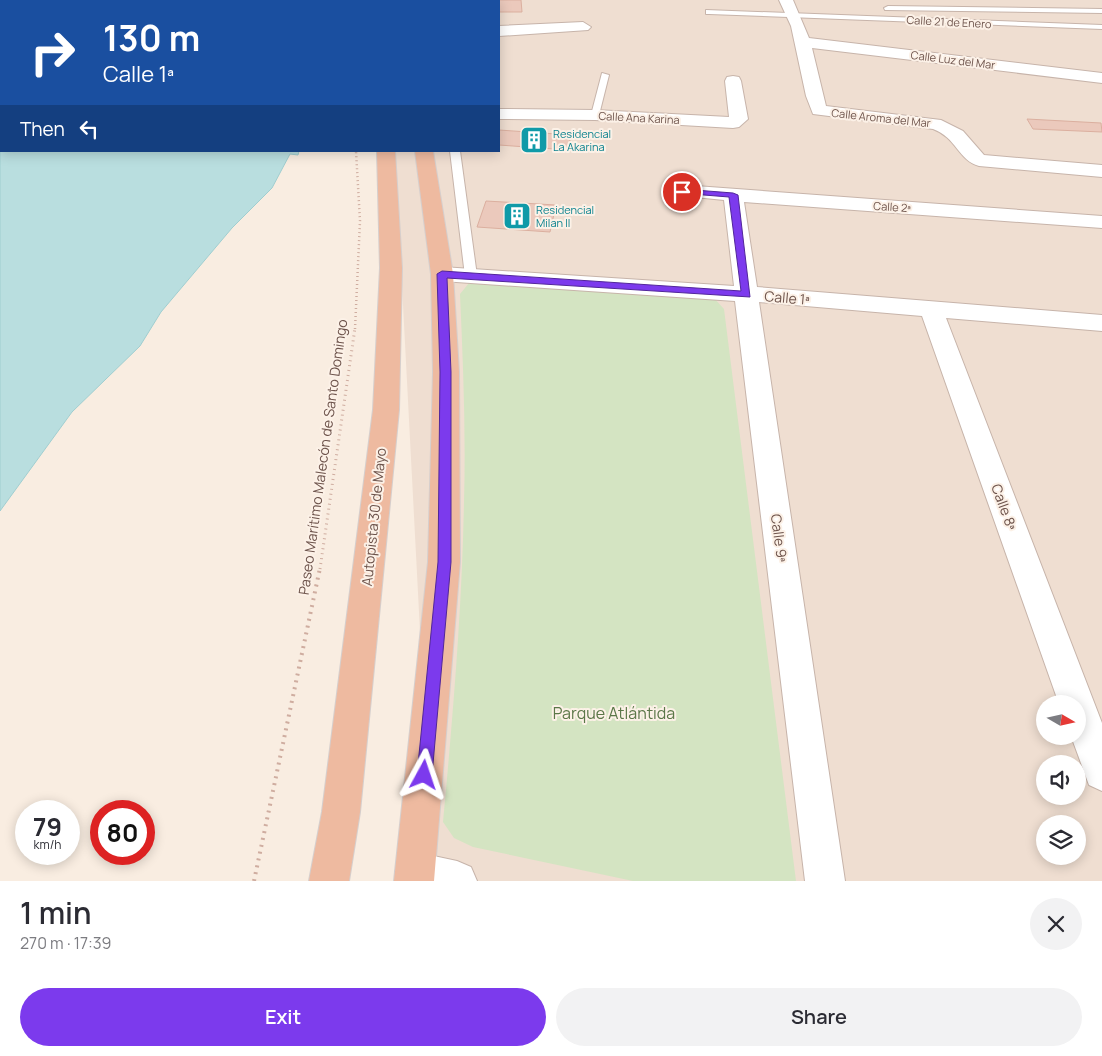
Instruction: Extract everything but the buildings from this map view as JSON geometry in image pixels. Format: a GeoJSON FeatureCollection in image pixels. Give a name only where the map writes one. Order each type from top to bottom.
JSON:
{"type":"FeatureCollection","features":[{"type":"Feature","properties":{"kind":"highway","name":"Autopista 30 de Mayo"},"geometry":{"type":"LineString","coordinates":[[329,881],[341,812],[386,410],[391,268],[386,152]]}},
{"type":"Feature","properties":{"kind":"highway"},"geometry":{"type":"LineString","coordinates":[[415,877],[444,562],[446,372],[456,275],[424,152]]}},
{"type":"Feature","properties":{"kind":"street","name":"Calle Aroma del Mar"},"geometry":{"type":"LineString","coordinates":[[791,7],[804,42],[820,110],[948,127],[958,134],[968,152],[978,160],[1102,171]]}},
{"type":"Feature","properties":{"kind":"street"},"geometry":{"type":"LineString","coordinates":[[500,31],[582,27]]}},
{"type":"Feature","properties":{"kind":"street","name":"Calle Luz del Mar"},"geometry":{"type":"LineString","coordinates":[[804,42],[1102,78]]}},
{"type":"Feature","properties":{"kind":"street","name":"Calle Ana Karina"},"geometry":{"type":"LineString","coordinates":[[500,114],[595,115],[734,122],[739,119],[733,81]]}},
{"type":"Feature","properties":{"kind":"street","name":"Calle 2ª"},"geometry":{"type":"LineString","coordinates":[[682,192],[1102,222]]}},
{"type":"Feature","properties":{"kind":"street","name":"Calle 9ª"},"geometry":{"type":"LineString","coordinates":[[733,195],[825,881]]}},
{"type":"Feature","properties":{"kind":"street","name":"Calle 1ª"},"geometry":{"type":"LineString","coordinates":[[456,275],[747,294],[1102,323]]}},
{"type":"Feature","properties":{"kind":"street","name":"Calle 8ª"},"geometry":{"type":"LineString","coordinates":[[931,309],[1073,695]]}},
{"type":"Feature","properties":{"kind":"street","name":"Calle 8ª"},"geometry":{"type":"LineString","coordinates":[[1086,729],[1102,772]]}},
{"type":"Feature","properties":{"kind":"street"},"geometry":{"type":"LineString","coordinates":[[415,877],[457,881]]}},
{"type":"Feature","properties":{"kind":"lane","name":"Calle 21 de Enero"},"geometry":{"type":"LineString","coordinates":[[709,12],[791,7],[1102,27]]}},
{"type":"Feature","properties":{"kind":"lane"},"geometry":{"type":"LineString","coordinates":[[888,8],[1102,11]]}},
{"type":"Feature","properties":{"kind":"lane"},"geometry":{"type":"LineString","coordinates":[[595,115],[605,75]]}},
{"type":"Feature","properties":{"kind":"lane"},"geometry":{"type":"LineString","coordinates":[[455,152],[456,275]]}},
{"type":"Feature","properties":{"kind":"path","name":"Paseo Marítimo Malecón de Santo Domingo"},"geometry":{"type":"LineString","coordinates":[[254,881],[322,560],[355,329],[360,221],[356,152]]}},
{"type":"Feature","properties":{"kind":"shaded area"},"geometry":{"type":"Polygon","coordinates":[[[500,0],[1102,0],[1102,881],[433,881],[395,152],[500,152],[500,0]]]}},
{"type":"Feature","properties":{"kind":"green space","name":"Parque Atlántida"},"geometry":{"type":"Polygon","coordinates":[[[482,280],[713,297],[724,309],[796,881],[633,881],[473,847],[454,838],[443,822],[456,662],[463,542],[465,476],[460,294],[469,283],[482,280]]]}},
{"type":"Feature","properties":{"kind":"water"},"geometry":{"type":"Polygon","coordinates":[[[0,152],[299,152],[298,155],[290,154],[272,188],[232,228],[161,312],[140,346],[72,412],[0,511],[0,152]]]}},
{"type":"Feature","properties":{"kind":"place","name":"Residencial La Akarina"},"geometry":{"type":"Point","coordinates":[534,140]}},
{"type":"Feature","properties":{"kind":"place","name":"Residencial Milan II"},"geometry":{"type":"Point","coordinates":[517,216]}},
{"type":"Feature","properties":{"kind":"route"},"geometry":{"type":"LineString","coordinates":[[424,775],[444,562],[446,372],[442,274],[747,294],[733,195],[682,192]]}}]}
